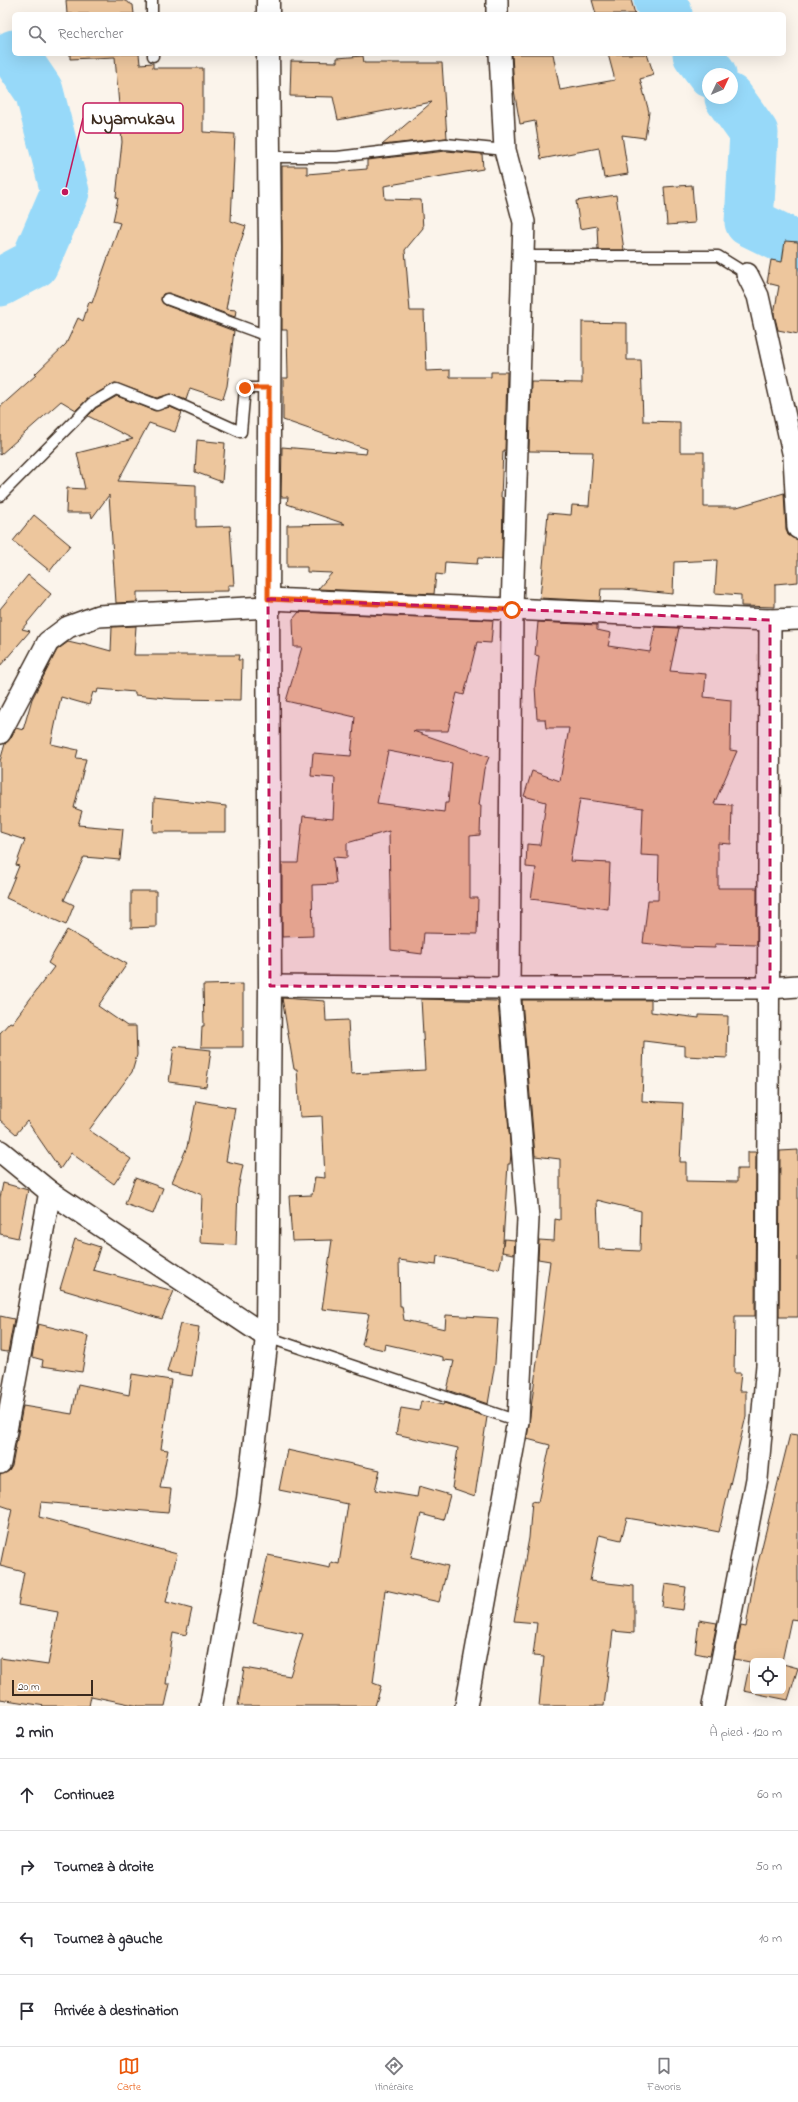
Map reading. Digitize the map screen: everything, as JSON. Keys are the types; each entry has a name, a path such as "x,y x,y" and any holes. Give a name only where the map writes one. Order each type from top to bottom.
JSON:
{"street":[{"path":"268,0 268,12"},
{"path":"497,0 497,12"},
{"path":"211,1706 248,1499 267,1337 270,986 268,603 270,248 268,56"},
{"path":"466,1706 518,1421 528,1218 509,988 512,610 524,222 506,150 500,56"},
{"path":"747,274 758,296 794,457 798,528"},
{"path":"0,733 48,642 68,627 98,616 268,603 512,610 770,620 798,618"},
{"path":"713,1706 757,1479 767,1365 770,988 770,620"},
{"path":"270,986 509,988 770,988 798,986"},
{"path":"0,1150 50,1192 267,1337"},
{"path":"0,1462 50,1192"}],"lane":[{"path":"152,0 152,12"},
{"path":"268,157 337,157 446,144 506,150"},
{"path":"522,256 718,256 747,274"},
{"path":"167,299 270,337"},
{"path":"0,496 92,403 116,389 157,405 170,400 241,432 245,388 269,388"},
{"path":"267,1337 518,1421"}],"highlighted area":[{"path":"268,599 770,620 770,988 270,986"}],"building":[{"path":"66,0 123,0 133,5 134,12 67,12"},
{"path":"592,0 631,0 634,12 595,12"},
{"path":"70,56 139,56 140,64 153,63 153,68 203,68 203,132 235,134 231,221 246,226 236,256 226,309 236,310 235,317 169,293 163,294 161,300 165,305 234,331 227,386 223,399 190,388 186,400 170,394 157,398 115,383 89,398 76,410 61,401 0,455 0,407 36,375 35,374 66,344 78,318 83,321 89,302 92,303 120,223 113,221 118,198 116,197 122,142 115,57 70,59"},
{"path":"363,56 364,63 442,63 447,138 382,145 432,102 338,120 333,97 290,96 291,61 337,62 337,58"},
{"path":"512,56 553,56 560,90 615,80 609,56 648,56 654,75 640,79 649,112 645,138 622,135 628,174 604,178 599,148 541,159 535,121 520,124 514,90"},
{"path":"446,151 482,154 483,169 384,186 385,199 421,200 423,228 405,250 410,311 424,311 426,371 450,370 450,377 491,377 491,372 507,372 505,451 503,451 501,497 503,498 502,559 478,558 477,564 445,562 444,575 436,574 434,594 318,589 332,573 307,572 307,567 287,567 287,525 345,524 287,504 288,497 281,497 282,447 366,454 367,449 283,420 283,378 288,378 287,330 282,330 282,166 307,166 307,174 367,169 367,160"},
{"path":"692,185 695,223 667,225 664,187"},
{"path":"616,195 624,250 598,250 597,226 580,229 576,201"},
{"path":"785,241 798,242 798,334 778,330 774,314 779,286 767,283 771,260 782,262"},
{"path":"582,322 627,323 627,360 641,360 643,421 680,422 680,452 704,452 704,507 737,507 784,493 786,529 788,535 798,540 798,582 775,584 775,607 741,606 741,595 715,593 717,560 674,562 673,594 624,589 601,589 600,601 540,598 548,513 571,515 572,505 589,506 593,452 529,451 531,382 582,383"},
{"path":"117,396 155,411 170,407 182,412 175,432 149,423 118,481 196,485 196,527 230,526 234,585 228,585 228,591 137,592 137,602 116,603 109,495 92,518 91,513 66,513 67,488 85,489 77,453 133,439 88,416 96,408"},
{"path":"197,440 225,443 222,482 195,472"},
{"path":"34,515 70,545 50,571 13,541"},
{"path":"28,575 51,594 22,629 30,631 0,666 0,609"},
{"path":"299,612 493,620 491,643 477,642 464,695 457,693 448,731 413,731 489,757 484,769 479,805 481,805 480,835 470,836 470,898 478,898 477,934 424,933 422,954 391,950 389,831 347,843 347,858 333,857 336,884 312,885 313,936 282,937 282,863 298,863 303,816 333,819 335,778 311,776 313,753 351,756 355,717 286,701 302,647 294,647 293,619","holes":["388,751 452,763 448,803 445,803 444,812 377,803"]},
{"path":"538,622 597,625 597,630 611,633 608,646 650,652 655,627 679,628 670,671 706,674 704,697 731,700 730,750 737,751 714,804 732,805 731,844 718,843 718,888 757,888 757,945 715,944 715,948 679,947 643,943 648,900 658,900 659,856 641,855 643,808 580,799 570,861 610,863 608,909 531,899 536,868 526,867 527,844 540,845 546,802 524,796 532,771 560,781 569,728 546,728 545,719 537,719 535,686 539,656 535,655"},
{"path":"136,626 134,655 239,655 238,660 242,660 241,700 175,699 135,695 135,692 98,689 97,693 93,692 89,705 61,697 51,744 78,750 76,758 86,759 74,808 82,811 78,825 123,829 120,860 84,857 64,900 74,905 66,925 6,898 19,866 16,865 25,840 0,832 0,761 5,744 10,739 16,728 23,730 32,699 57,650 68,642 81,645 82,643 111,651 112,627"},
{"path":"154,798 226,806 226,832 153,832"},
{"path":"131,891 156,891 156,927 131,928"},
{"path":"67,930 127,964 98,1006 127,1026 136,1026 137,1055 132,1072 89,1130 131,1159 114,1184 71,1153 60,1169 27,1121 16,1134 0,1120 0,1033 10,1022 12,1023 54,967 48,963"},
{"path":"243,984 243,1047 201,1047 202,1026 204,1026 203,985"},
{"path":"282,998 325,1001 326,1021 348,1020 351,1074 425,1070 421,999 498,1001 511,1154 510,1164 508,1164 502,1257 499,1269 437,1256 436,1265 399,1260 400,1306 402,1306 404,1320 445,1329 446,1315 498,1318 495,1363 488,1404 447,1390 454,1361 443,1360 443,1357 385,1344 384,1350 362,1345 369,1314 322,1309 332,1240 292,1241 289,1196 312,1195 315,1177 325,1178 322,1116 300,1117 297,1069 294,1069"},
{"path":"522,1000 651,1000 651,1012 699,1018 699,1015 728,1016 727,1058 685,1056 685,1046 644,1041 642,1101 683,1103 680,1162 686,1162 686,1181 737,1182 737,1169 748,1169 748,1152 756,1152 755,1316 735,1316 734,1373 741,1373 739,1391 746,1391 746,1416 719,1532 627,1518 621,1540 599,1535 590,1581 634,1586 634,1633 613,1631 604,1706 539,1706 544,1657 533,1656 537,1623 514,1621 529,1538 532,1501 538,1502 550,1445 527,1439 550,1261 538,1259 539,1240 554,1241 555,1219 560,1220 560,1159 535,1156","holes":["597,1200 641,1211 640,1251 599,1249"]},
{"path":"174,1046 211,1050 206,1087 169,1082"},
{"path":"196,1101 235,1108 226,1161 243,1165 238,1189 236,1245 200,1243 202,1195 172,1182 187,1147"},
{"path":"798,1150 798,1317 779,1317 780,1151"},
{"path":"135,1178 163,1188 153,1214 125,1204"},
{"path":"3,1183 28,1190 18,1238 0,1234 0,1198"},
{"path":"75,1239 100,1247 93,1270 174,1291 162,1319 60,1289"},
{"path":"504,1239 515,1240 514,1254 502,1252"},
{"path":"0,1316 14,1319 8,1352 0,1351"},
{"path":"38,1324 88,1336 82,1372 42,1366 43,1360 32,1357"},
{"path":"180,1324 199,1327 192,1376 167,1372"},
{"path":"132,1374 171,1380 161,1449 168,1450 160,1488 171,1489 168,1513 41,1502 39,1517 177,1554 166,1602 192,1609 186,1635 173,1632 166,1684 170,1684 165,1706 139,1706 91,1696 89,1706 45,1706 0,1699 0,1658 48,1665 58,1612 18,1605 24,1572 0,1566 12,1509 0,1505 0,1475 9,1471 12,1466 23,1406 72,1414 78,1384 129,1395"},
{"path":"421,1401 443,1405 444,1403 487,1417 475,1496 452,1488 458,1448 396,1434 401,1408 419,1411"},
{"path":"790,1434 798,1435 798,1620 791,1619 783,1658 750,1658 750,1662 734,1659 741,1626 746,1627 754,1579"},
{"path":"287,1450 380,1470 375,1490 417,1497 419,1486 450,1495 443,1520 421,1514 411,1557 448,1566 439,1602 385,1590 373,1683 381,1686 375,1706 238,1706 244,1668 290,1676 303,1634 253,1623 268,1555 330,1568 331,1562 339,1564 348,1504 279,1490"},
{"path":"665,1584 686,1587 683,1610 662,1607"},
{"path":"699,1620 717,1623 710,1656 695,1653"},
{"path":"750,1662 750,1692 744,1691"},
{"path":"786,1665 798,1668 788,1700 759,1694 786,1694"}],"waterway":[{"path":"658,0 667,12"},
{"path":"0,282 34,264 65,192 39,91 15,56"},
{"path":"698,56 708,68"},
{"path":"733,104 754,133 749,222 798,246"}],"place":[{"name":"Nyamukau","path":"65,192"}],"route":[{"path":"245,388 269,388 268,599 512,610"}]}
